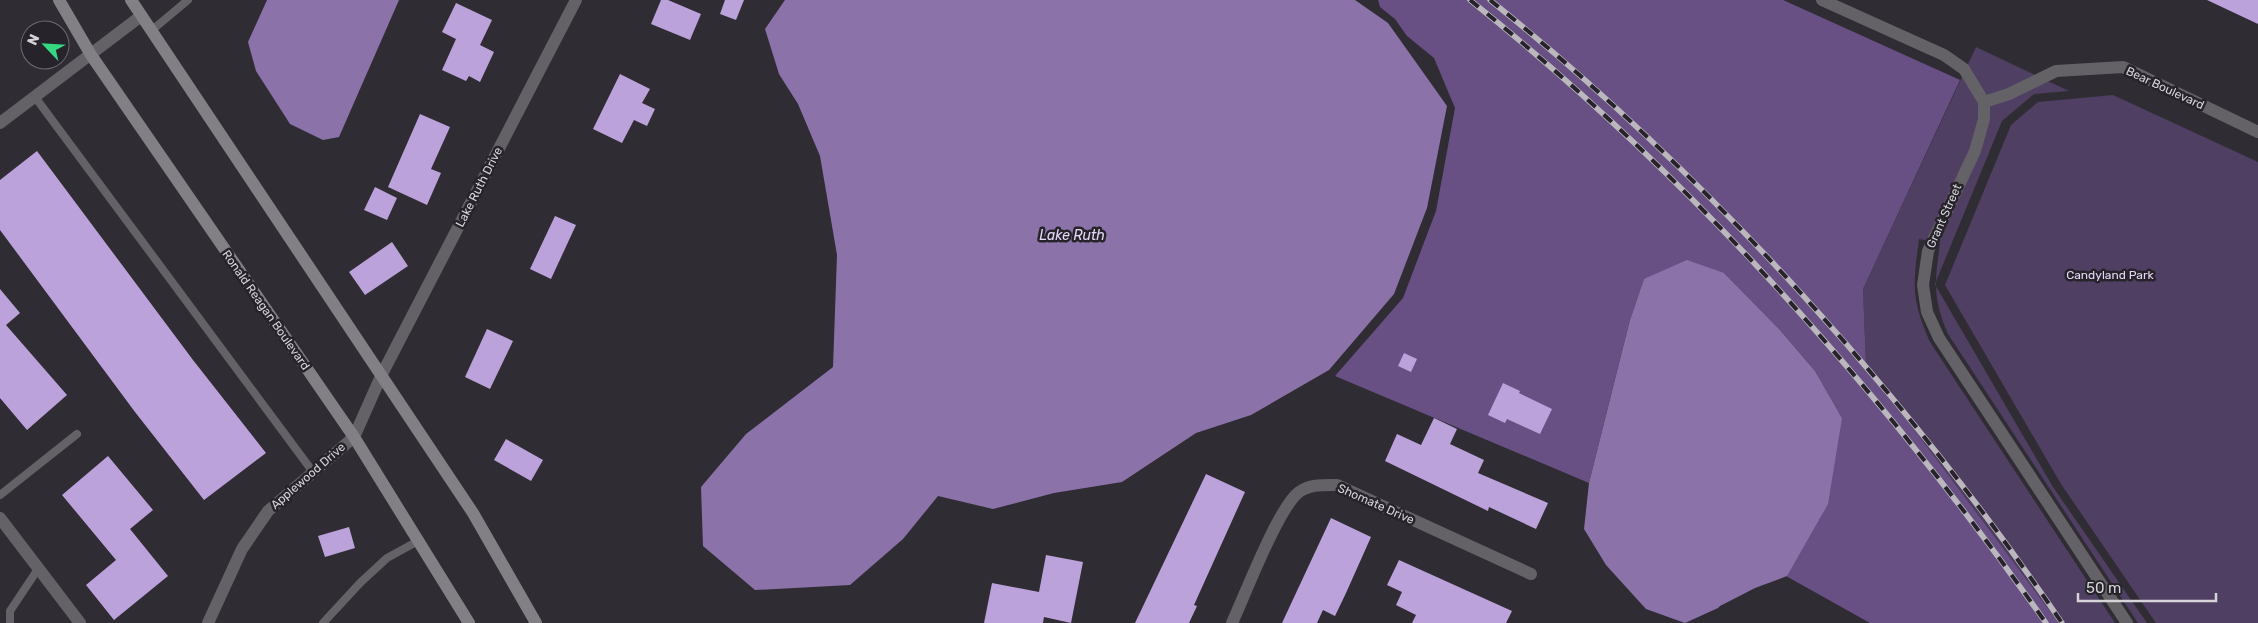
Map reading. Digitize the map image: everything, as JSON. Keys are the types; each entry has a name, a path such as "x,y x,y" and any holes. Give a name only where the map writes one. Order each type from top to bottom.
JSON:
{"main road":[{"name":"Ronald Reagan Boulevard","path":"59,0 91,55 354,437 468,623"},
{"path":"131,0 473,513 536,623"}],"street":[{"name":"Lake Ruth Drive","path":"354,437 382,374 576,0"},
{"path":"1822,0 1944,55 1964,69 1984,102"},
{"path":"0,123 141,16"},
{"name":"Bear Boulevard","path":"1984,102 2010,94 2056,71 2123,68 2258,132"},
{"name":"Grant Street","path":"1984,102 1984,119 1975,151 1928,251 1924,285 1927,312 1939,338 2127,623"},
{"name":"Applewood Drive","path":"208,623 242,548 268,511 354,437"},
{"name":"Shomate Drive","path":"1232,623 1285,508 1300,492 1318,484 1337,485 1532,574"},
{"path":"0,518 80,623"}],"lane":[{"path":"151,31 188,0"},
{"path":"35,97 313,472"},
{"path":"0,496 77,434"},
{"path":"323,623 360,582 387,558 418,541"},
{"path":"10,623 10,611 38,569"}],"green space":[{"path":"1976,47 2069,91 2034,94 2002,121 1936,281 1940,243 1919,239 1915,292 1919,314 1930,342 2115,623 2059,623 1866,365 1863,289"},
{"name":"Candyland Park","path":"2113,95 2258,162 2258,623 2156,623 2061,484 1945,285 2011,125 2038,102"},
{"path":"1936,286 2053,487 2147,623 2138,623 1948,334 1939,310"}],"shaded area":[{"path":"1378,0 1783,0 1960,80 1863,289 1866,365 2059,623 1870,623 1786,576 1842,418 1815,371 1779,329 1724,273 1644,279 1630,320 1589,483 1335,376 1403,298 1436,211 1455,108 1434,58 1407,36 1395,19 1380,7"}],"water":[{"path":"267,0 399,0 339,137 323,140 290,124 256,71 248,42"},
{"name":"Lake Ruth","path":"785,0 1355,0 1388,23 1447,106 1427,208 1394,294 1329,370 1251,415 1196,433 1122,482 1054,493 993,509 938,496 903,539 850,585 755,590 703,546 701,487 746,434 833,367 837,255 820,156 798,104 779,74 765,29"},
{"path":"1687,260 1724,273 1779,329 1815,371 1842,418 1828,504 1787,576 1755,588 1685,623 1646,609 1606,565 1584,529 1589,483 1630,320 1644,279"}],"building":[{"path":"661,0 668,0 701,14 690,40 651,24"},
{"path":"725,0 744,0 736,20 720,14"},
{"path":"2207,0 2258,0 2258,24"},
{"path":"456,3 492,20 480,45 494,52 480,82 469,76 466,81 442,70 456,39 442,32"},
{"path":"620,74 650,89 642,103 655,109 647,126 634,120 622,143 593,129"},
{"path":"420,114 450,127 431,169 441,173 427,205 388,187"},
{"path":"37,151 193,360 266,453 204,500 135,412 0,230 0,180"},
{"path":"375,187 397,198 387,220 364,210"},
{"path":"555,216 576,225 551,279 530,269"},
{"path":"392,242 408,266 365,295 349,272"},
{"path":"0,289 20,313 6,325 67,395 27,430 0,398"},
{"path":"487,329 513,341 490,389 465,377"},
{"path":"1404,353 1417,359 1411,372 1398,366"},
{"path":"1503,383 1552,409 1540,434 1507,419 1505,423 1488,415"},
{"path":"1434,418 1457,429 1450,444 1484,460 1478,473 1548,503 1536,529 1489,507 1488,511 1385,461 1397,434 1421,445"},
{"path":"506,439 543,460 531,481 494,460"},
{"path":"108,456 153,510 130,529 168,576 114,620 86,585 116,560 62,495"},
{"path":"1206,474 1245,492 1194,605 1197,606 1189,623 1135,623"},
{"path":"1331,518 1371,537 1346,593 1335,616 1323,610 1317,623 1282,623"},
{"path":"349,527 355,548 325,557 318,536"},
{"path":"1046,555 1083,562 1071,623 1044,617 1043,623 984,623 992,583 1039,592"},
{"path":"1399,560 1512,611 1506,623 1412,623 1416,615 1396,605 1402,592 1387,585"}],"railway":[{"path":"1470,0 1552,68 1631,140 1707,214 1780,291 1851,371 1918,453 1984,537 2046,623"},
{"path":"1490,0 1570,67 1648,138 1725,213 1798,290 1870,371 1937,454 2002,538 2062,623"}]}
